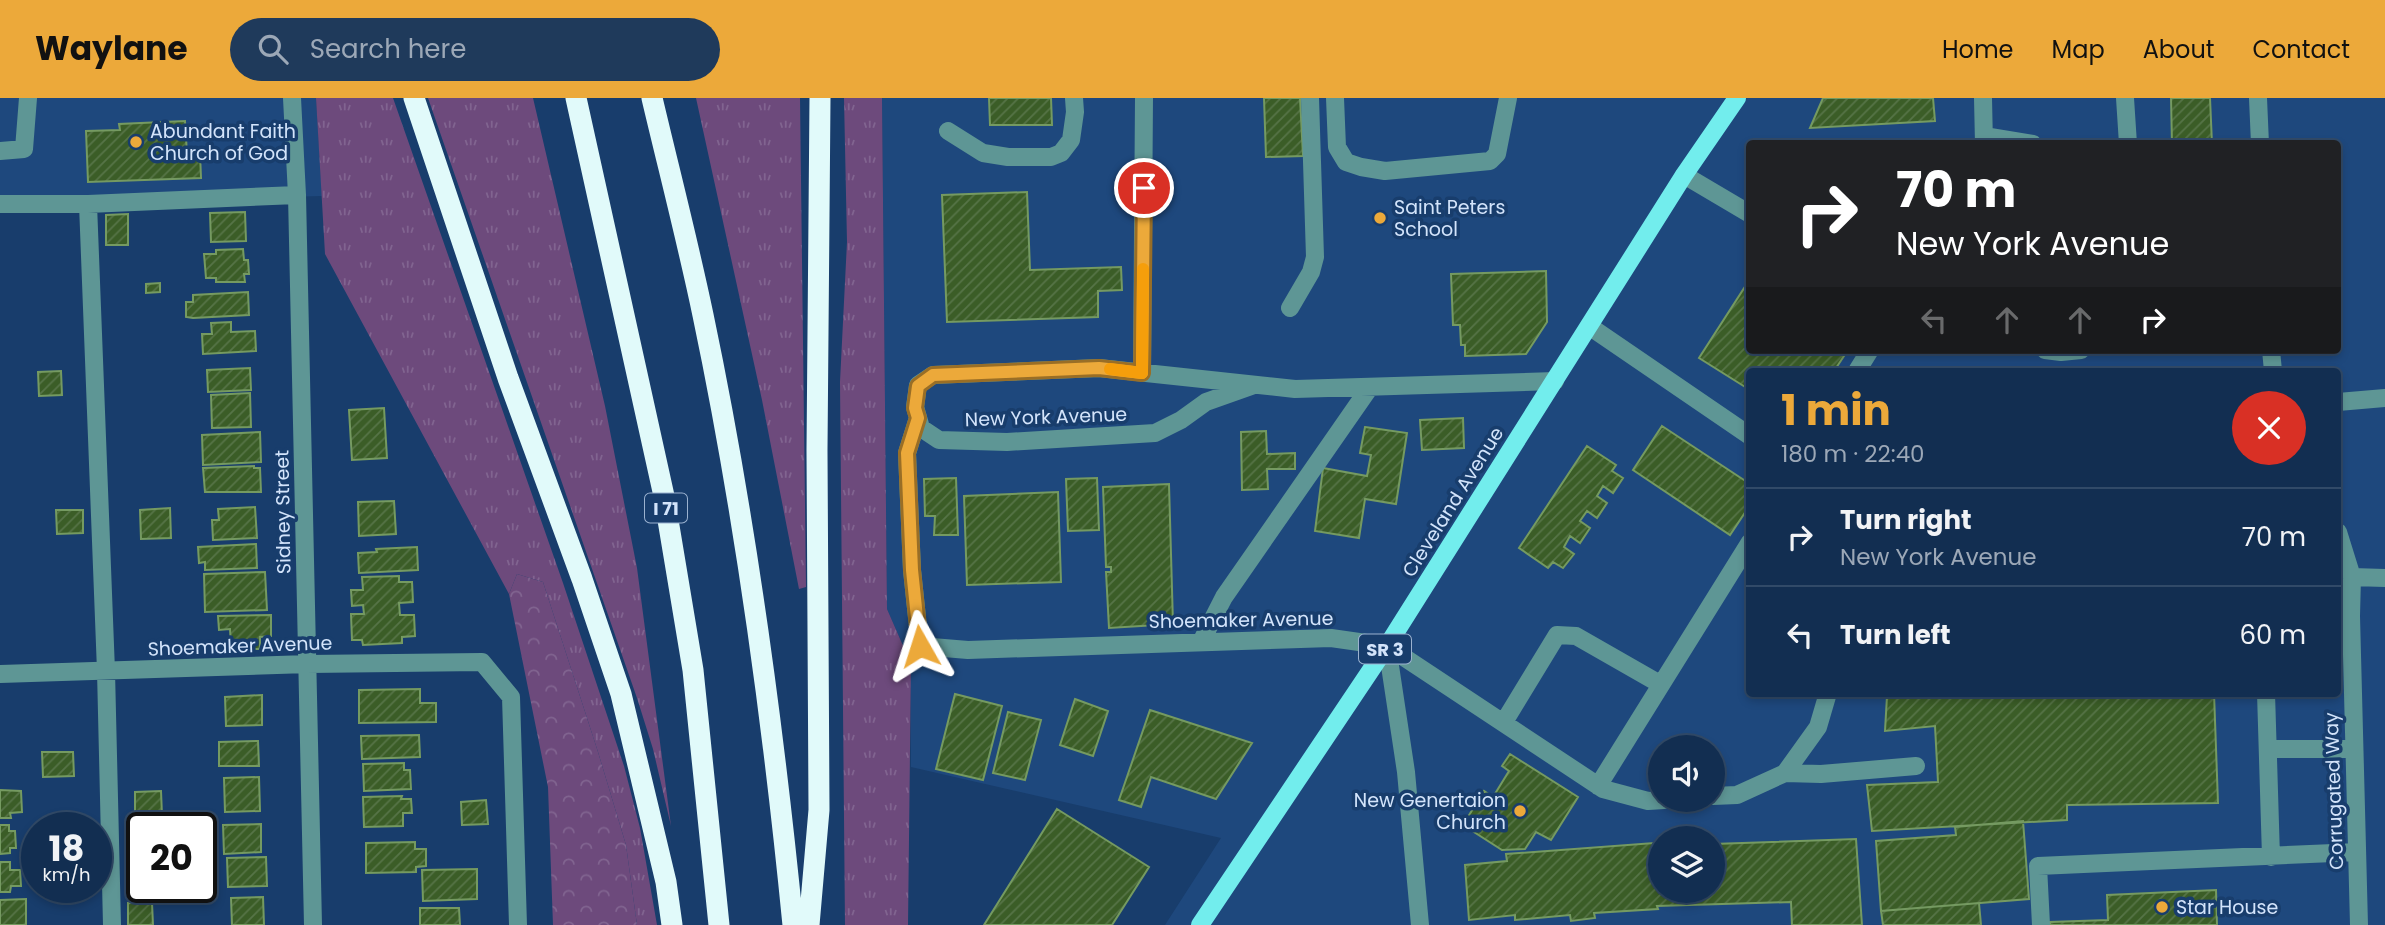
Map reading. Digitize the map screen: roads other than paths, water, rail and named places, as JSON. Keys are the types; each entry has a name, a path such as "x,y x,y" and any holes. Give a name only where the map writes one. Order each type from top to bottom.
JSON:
{"highway":[{"path":"414,98 508,378 582,579 621,695 655,832 672,925"},
{"name":"I 71","path":"576,98 664,496 693,670 719,925"},
{"path":"652,98 703,315 739,514 773,741 793,925"},
{"path":"810,925 819,810 817,437 820,98"}],"main road":[{"name":"Cleveland Avenue","path":"1200,925 1387,646 1684,175 1737,98"}],"street":[{"path":"0,151 24,149 28,98"},
{"name":"Sidney Street","path":"292,98 297,195 313,925"},
{"path":"948,131 983,153 1008,157 1051,157 1061,153 1071,139 1074,98"},
{"path":"1142,373 1144,98"},
{"path":"1290,308 1311,272 1315,257 1310,98"},
{"path":"1335,98 1337,147 1340,155 1346,162 1385,171 1490,161 1497,154 1508,98"},
{"path":"1983,98 1984,140"},
{"path":"2125,98 2128,140"},
{"path":"2258,98 2260,140"},
{"path":"1684,175 1746,212"},
{"path":"0,204 88,204 297,195"},
{"path":"88,204 106,671 112,925"},
{"path":"1589,326 1746,433"},
{"name":"New York Avenue","path":"1254,385 1206,402 1181,420 1155,433 1143,434 1007,442 939,440 921,428 915,408 918,386 933,375 1099,368 1295,389 1555,381"},
{"path":"1201,642 1224,597 1370,387"},
{"path":"2341,402 2385,398"},
{"name":"Shoemaker Avenue","path":"918,418 907,453 912,570 920,646 968,650 1331,638 1387,646 1600,787 1648,801"},
{"name":"Corrugated Way","path":"2341,542 2352,577 2345,636 2354,749 2359,925"},
{"path":"1600,787 1660,684 1746,548"},
{"path":"2352,577 2385,578"},
{"path":"1504,722 1557,635 1576,636 1660,684"},
{"path":"1387,646 1406,772 1420,925"},
{"name":"Shoemaker Avenue","path":"0,674 308,664 482,662 511,697 518,925"},
{"path":"1785,773 1818,727 1827,697"},
{"path":"2266,697 2271,857"},
{"path":"2268,749 2354,749"},
{"path":"1725,796 1737,795 1785,773 1821,774 1916,766"},
{"path":"2040,925 2038,866 2357,852"}],"place":[{"name":"Abundant Faith Church of God","path":"136,142"},
{"name":"Saint Peters School","path":"1380,218"},
{"name":"New Genertaion Church","path":"1520,811"},
{"name":"Star House","path":"2162,907"}]}
